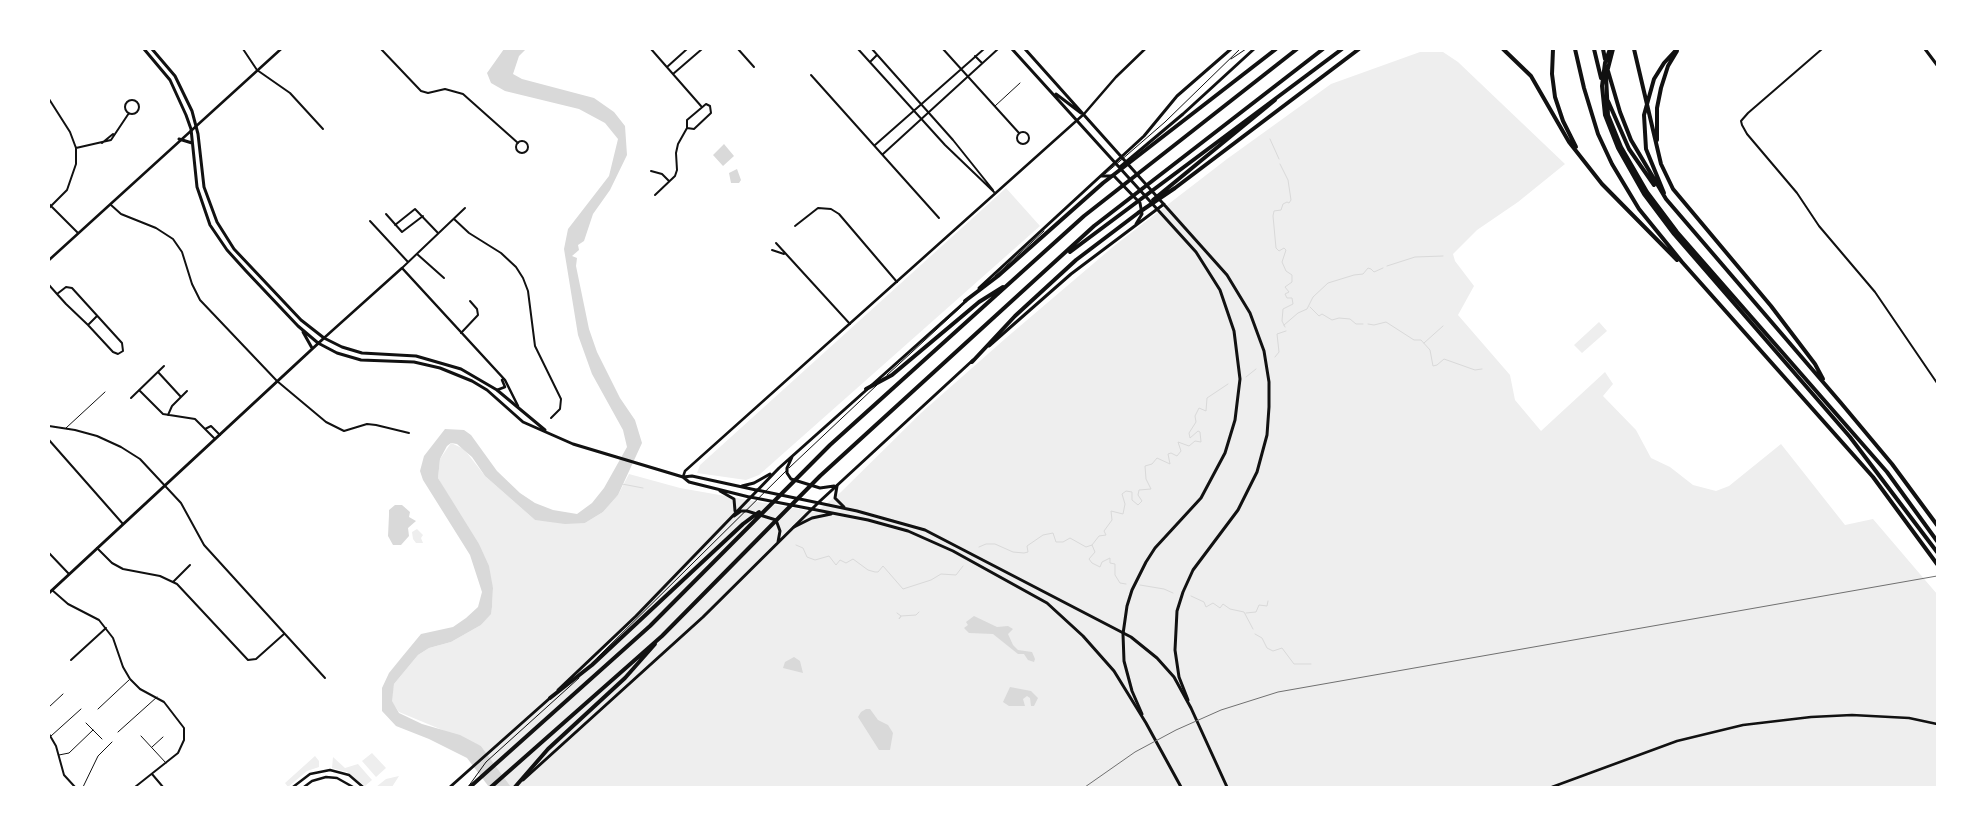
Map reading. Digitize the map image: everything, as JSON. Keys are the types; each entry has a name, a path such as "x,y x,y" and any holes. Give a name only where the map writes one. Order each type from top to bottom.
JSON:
{"highway":[{"path":"965,301 998,276 1103,183 1276,49"},
{"path":"469,787 650,626 801,472 1011,282 1112,193 1297,49"},
{"path":"515,787 548,749 624,678 662,636 820,476 1122,203 1323,49"},
{"path":"1056,263 1306,74 1342,49"},
{"path":"972,362 1015,316 1076,260 1133,216 1175,188 1358,49"},
{"path":"1503,49 1531,76 1569,142 1602,184 1716,301"},
{"path":"1553,49 1552,74 1558,108 1580,156"},
{"path":"1573,49 1598,134 1626,189 1652,227 1872,478 1937,564"},
{"path":"1594,49 1610,107 1624,139 1643,170 1678,216 1892,464 1937,525"},
{"path":"1603,49 1613,91 1631,140 1655,183 1678,216"},
{"path":"1611,49 1606,76 1606,105 1615,135 1632,171 1674,234 1850,437 1937,552"},
{"path":"1634,49 1661,164 1673,189 1699,223 1771,306 1815,364 1826,386"},
{"path":"1678,49 1664,63 1651,87 1644,124 1649,157 1662,190 1678,216"},
{"path":"1657,144 1657,108 1660,88 1668,66 1678,49"},
{"path":"1138,213 1306,74"},
{"path":"1632,171 1672,226 1887,472 1937,541"},
{"path":"866,389 892,374 979,302 1011,282"},
{"path":"550,698 592,665 744,524 766,507"},
{"path":"491,787 662,636"}],"main road":[{"path":"144,49 170,80 182,104 191,129 197,187 210,225 227,250 302,330 318,343 337,353 361,360 414,362 440,368 482,388 523,422 592,451 683,477 692,476 819,502 925,530 1131,637 1164,665 1174,677 1191,708"},
{"path":"152,49 175,76 184,93 196,125 205,192 217,222 232,246 310,328 342,347 362,353 416,356 461,369 497,390 549,434"},
{"path":"1012,49 1196,252 1220,290 1234,331 1240,379 1235,420 1217,472 1201,498 1150,555 1139,574 1127,606 1123,634 1124,661 1132,691 1146,723"},
{"path":"1025,49 1221,268 1238,291 1260,337 1269,382 1266,434 1257,472 1238,510 1193,570 1177,611 1174,639 1179,676 1191,708 1227,787"},
{"path":"450,787 550,698 636,616 793,454 965,301 1149,131 1170,103 1232,49"},
{"path":"1120,167 1183,114 1254,49"},
{"path":"1925,49 1937,65"},
{"path":"170,80 175,76"},
{"path":"1047,87 1084,114"},
{"path":"179,139 192,143"},
{"path":"1099,176 1114,176 1140,204 1142,214 1136,225"},
{"path":"515,787 703,617 819,502 972,362 1071,274 1164,204"},
{"path":"227,250 232,246"},
{"path":"271,298 275,293"},
{"path":"302,330 312,349"},
{"path":"50,591 324,338"},
{"path":"394,362 395,356"},
{"path":"440,368 441,362"},
{"path":"482,388 486,382"},
{"path":"793,454 787,468 787,473 792,479 822,488 837,486"},
{"path":"740,486 764,479 779,468"},
{"path":"683,477 689,482 712,488 908,531 994,573 1047,603 1083,636 1114,671 1146,723 1181,787"},
{"path":"837,486 835,498 844,508"},
{"path":"712,488 734,499 735,513"},
{"path":"730,518 741,511 747,511 776,520 780,531 778,542"},
{"path":"794,527 812,518 834,514"},
{"path":"994,573 997,566"}],"street":[{"path":"243,49 257,70 290,93 323,129"},
{"path":"49,260 179,139 281,49"},
{"path":"381,49 421,91 428,92 445,89 463,94 518,143 526,142 528,146 527,152 519,153 516,149 518,143"},
{"path":"651,49 702,106"},
{"path":"667,67 687,49"},
{"path":"674,74 702,49"},
{"path":"738,49 754,67"},
{"path":"858,49 921,120 994,192"},
{"path":"872,49 929,113 994,192"},
{"path":"943,49 1018,133 1017,141 1020,144 1026,143 1029,138 1027,134 1018,133"},
{"path":"875,145 984,49"},
{"path":"883,154 998,49"},
{"path":"683,477 685,471 897,282 994,192 1084,114 1116,77 1145,49"},
{"path":"1822,49 1748,113 1742,121 1742,125 1747,134 1797,193 1826,235 1875,292 1937,383"},
{"path":"870,62 877,55"},
{"path":"976,56 982,63"},
{"path":"811,75 939,218"},
{"path":"49,99 64,119 76,148 76,164 71,182 67,190 50,206 78,233"},
{"path":"132,100 136,101 139,110 136,114 128,114 125,110 126,103 132,100"},
{"path":"655,194 669,182 677,170 676,153 687,128 687,120 702,106 706,104 710,106 711,113 694,129 687,128"},
{"path":"76,148 111,140 128,114"},
{"path":"651,171 662,174 669,182"},
{"path":"109,204 121,214 156,228 173,239 182,252 192,284 200,300 277,381 335,428 344,431 367,424 409,433"},
{"path":"324,338 465,208"},
{"path":"795,226 818,208 831,209 839,214 897,282"},
{"path":"396,225 413,210 417,210 438,233"},
{"path":"386,214 402,232 423,216"},
{"path":"454,219 469,233 502,253 516,267 523,278 528,291 534,346 561,399 560,409 551,418"},
{"path":"370,221 408,262"},
{"path":"776,243 850,324"},
{"path":"772,250 786,254"},
{"path":"417,254 444,278"},
{"path":"402,268 508,385 519,408"},
{"path":"49,285 57,294 88,325 113,352 118,354 122,352 123,344 71,288 66,287 57,294"},
{"path":"461,333 478,315 477,309 470,301"},
{"path":"88,325 97,316"},
{"path":"130,398 164,366"},
{"path":"158,372 181,397"},
{"path":"497,390 505,387 500,376"},
{"path":"139,390 156,409 168,415 195,419 215,439"},
{"path":"168,415 172,406 187,391"},
{"path":"49,426 92,434 126,449 140,459 185,509 200,540 325,678"},
{"path":"205,429 211,426 220,435"},
{"path":"49,440 123,524"},
{"path":"97,548 112,563 123,569 160,576 173,582 244,657 250,660 256,659 284,634"},
{"path":"49,553 69,574"},
{"path":"173,582 190,564"},
{"path":"50,591 60,599 90,614 107,628 130,679 140,689 157,697 177,716 184,728 183,744 178,753 135,787"},
{"path":"71,660 107,628"},
{"path":"1552,787 1669,744 1707,732 1743,724 1852,715 1909,718 1937,724"},
{"path":"50,735 59,755 64,775 75,787"},
{"path":"293,787 310,774 330,770 349,775 363,787"},
{"path":"152,774 163,787"},
{"path":"304,787 312,781 326,777 337,778 353,787"}],"lane":[{"path":"469,787 486,762 573,683 780,476 1240,49"},
{"path":"1228,61 1246,49"},
{"path":"995,106 1020,83"},
{"path":"66,428 105,392"},
{"path":"98,709 130,679"},
{"path":"49,707 63,694"},
{"path":"118,732 157,697"},
{"path":"50,735 81,709"},
{"path":"86,723 102,739"},
{"path":"59,755 69,753 93,730"},
{"path":"141,736 166,764"},
{"path":"152,748 163,737"},
{"path":"83,787 98,756 112,742"}],"shaded area":[{"path":"504,49 526,49 519,56 513,74 522,79 594,98 614,112 625,126 627,155 610,190 593,214 584,241 578,245 579,250 572,256 577,258 576,266 589,329 597,352 620,398 635,420 642,443 618,495 603,512 585,523 565,524 535,520 485,476 472,457 457,444 451,443 447,446 440,459 438,478 479,544 489,566 493,588 491,614 481,625 451,642 429,648 418,655 394,684 392,701 399,713 422,724 460,735 481,746 511,787 489,787 467,758 429,739 396,726 382,711 382,688 389,673 421,634 453,627 478,607 482,592 470,555 423,480 420,471 424,456 445,429 464,430 471,435 497,471 520,493 535,503 553,510 577,514 592,503 604,488 627,447 623,430 592,374 578,335 564,249 568,229 609,176 618,139 605,123 579,109 505,91 491,83 487,73"},
{"path":"1420,52 1443,52 1458,62 1565,164 1518,202 1477,230 1453,254 1455,261 1474,286 1458,315 1510,375 1515,400 1541,431 1605,372 1613,384 1603,396 1636,430 1651,458 1670,467 1693,485 1716,491 1729,486 1781,444 1845,525 1873,519 1937,594 1937,787 511,787 481,746 399,712 391,701 394,684 418,655 429,648 451,642 481,625 491,613 493,588 455,508 438,478 440,459 451,443 464,449 485,476 535,520 585,523 603,512 618,495 629,474 680,488 816,512 841,492 921,413 1006,338 1114,246 1227,159 1331,84"},
{"path":"724,144 734,156 723,166 713,155"},
{"path":"737,169 741,180 739,183 731,183 729,173"},
{"path":"1006,188 1040,226 759,475 746,480 697,473 700,465"},
{"path":"1599,322 1607,331 1582,353 1574,345"},
{"path":"395,505 402,505 410,512 409,517 416,521 408,528 409,536 401,545 393,545 388,536 389,510"},
{"path":"417,529 423,535 421,538 423,543 416,543 413,539 412,532"},
{"path":"974,616 997,627 1008,626 1013,629 1008,634 1013,645 1018,650 1032,652 1035,659 1034,662 1028,660 1024,654 1018,654 993,634 969,633 964,628 968,625 966,622"},
{"path":"794,657 800,661 803,673 783,668 785,662"},
{"path":"1010,687 1031,691 1038,698 1034,706 1031,706 1030,698 1027,696 1023,699 1025,706 1009,706 1003,702"},
{"path":"866,709 870,709 878,720 888,725 893,733 890,750 879,750 858,717"},
{"path":"372,753 386,768 376,777 362,761"},
{"path":"315,756 319,761 319,767 307,771 288,787 285,783"},
{"path":"333,757 345,768 358,764 372,780 365,786 347,772 332,768"},
{"path":"399,776 392,787 376,787 386,779"}],"waterway":[{"path":"1270,139 1279,159"},
{"path":"1280,164 1288,180 1291,200 1289,203 1283,204 1281,210 1274,211 1273,216 1276,248 1279,251 1284,248 1286,250 1282,262 1286,271 1292,275 1292,282 1285,287 1289,292 1285,294 1287,298 1292,298 1293,304 1283,309 1282,321 1285,327"},
{"path":"1387,266 1415,257 1443,256"},
{"path":"1284,325 1298,313 1307,309 1313,297 1328,283 1363,274 1368,268 1374,272 1383,268"},
{"path":"1310,307 1319,316 1322,314 1332,320 1339,318 1350,319 1356,324 1363,324"},
{"path":"1368,324 1374,325 1386,322 1414,340 1421,340 1430,350 1433,366 1444,359 1475,370 1482,369"},
{"path":"1424,343 1443,326"},
{"path":"1275,357 1279,352 1277,334 1286,331"},
{"path":"1246,377 1256,369"},
{"path":"1092,545 1099,536 1106,535 1104,531 1112,520 1111,511 1123,514 1125,504 1122,494 1126,491 1132,492 1132,500 1138,505 1142,501 1138,495 1139,490 1151,489 1146,479 1145,466 1152,464 1157,458 1170,464 1168,454 1171,453 1177,456 1181,451 1178,442 1189,446 1195,441 1201,442 1200,432 1198,431 1190,438 1189,433 1196,422 1195,416 1199,408 1206,411 1207,398 1228,384"},
{"path":"622,484 643,488"},
{"path":"979,547 986,544 995,544 1013,552 1024,553 1028,552 1027,546 1043,535 1053,533 1056,542 1063,542 1070,538 1086,547 1092,545 1095,552 1089,559 1092,563 1100,567 1102,562 1110,558 1110,563 1115,564 1115,575 1120,583 1126,584"},
{"path":"796,545 803,548 807,557 815,560 829,556 836,565 840,560 846,563 853,559 868,570 875,572 878,572 883,566 903,589 931,580 941,574 956,575 963,566"},
{"path":"1140,585 1164,589 1173,593"},
{"path":"1191,596 1204,602 1206,607 1213,603 1220,608 1223,604 1230,609 1244,612 1253,629"},
{"path":"1246,613 1256,612 1259,605 1267,606 1268,601"},
{"path":"897,613 901,616 899,619 901,616 916,615 919,612"},
{"path":"1255,634 1262,638 1267,648 1273,651 1282,648 1294,664 1311,664"}],"railway":[{"path":"1085,787 1135,752 1176,730 1221,710 1278,692 1937,576"}]}
